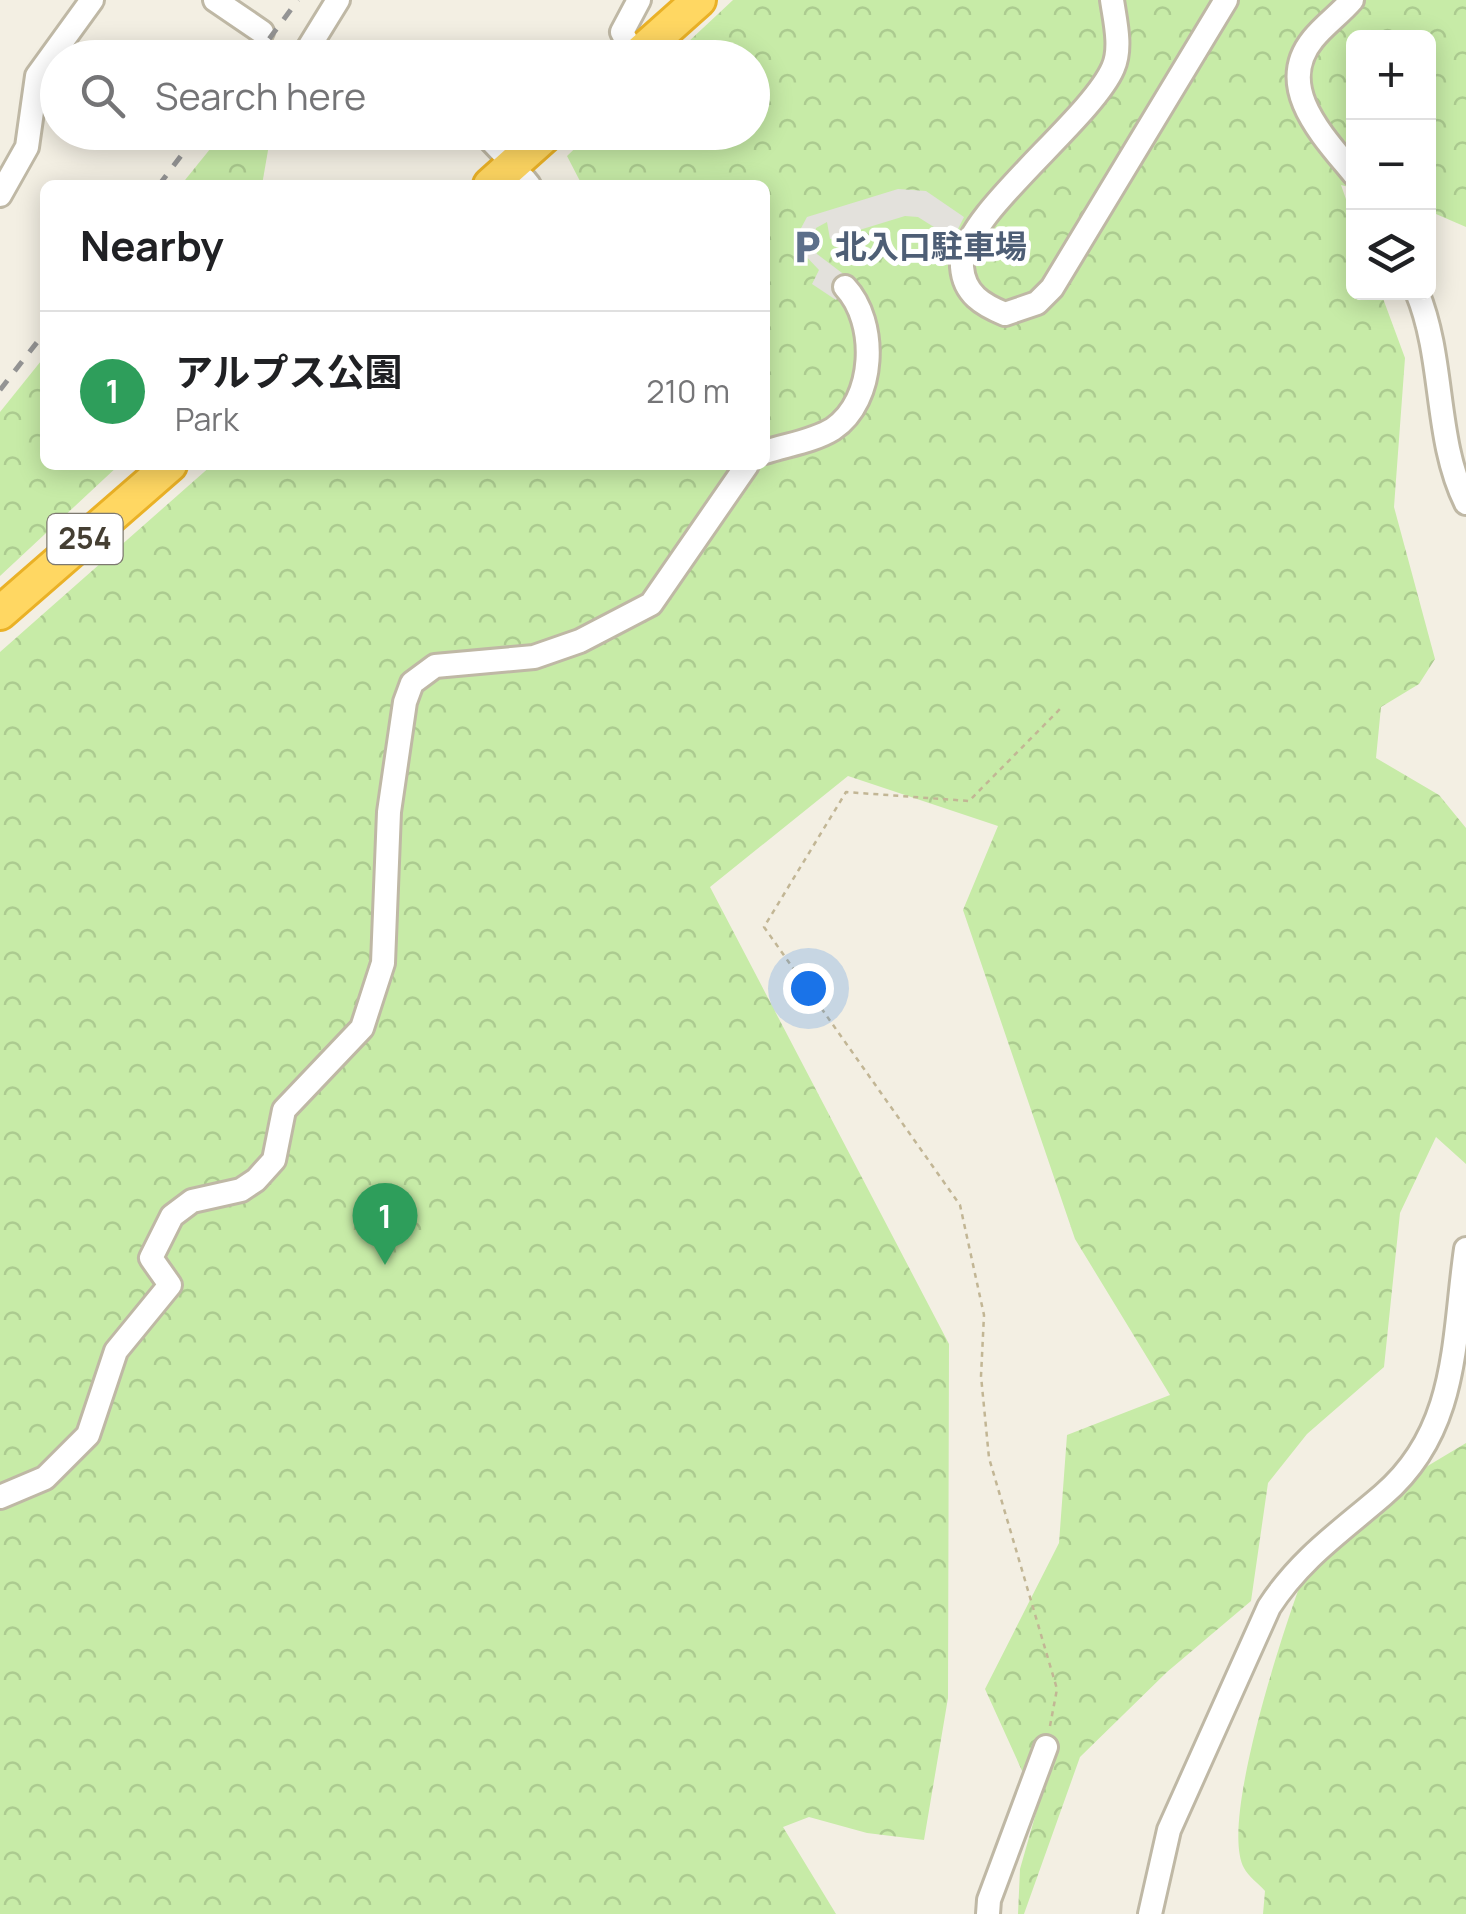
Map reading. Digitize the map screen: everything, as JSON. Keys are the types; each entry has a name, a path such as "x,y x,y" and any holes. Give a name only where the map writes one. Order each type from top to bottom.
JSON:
{"highway":[{"path":"654,40 700,0"},
{"path":"496,180 529,150"},
{"name":"254","path":"0,613 164,470"}],"street":[{"path":"63,40 92,0"},
{"path":"215,0 262,32"},
{"path":"313,40 338,0"},
{"path":"626,40 622,32 626,17 639,0"},
{"path":"1112,0 1118,42 1115,64 1097,96 1005,194 968,243 962,264 968,288 982,304 1005,314 1037,303 1052,288 1226,0"},
{"path":"1346,163 1306,109 1296,78 1311,41 1352,0"},
{"path":"0,195 26,147 40,72"},
{"path":"770,450 832,429 856,397 870,354 870,337 864,315 845,286"},
{"path":"1420,300 1429,322 1453,476 1466,503"},
{"path":"0,1497 45,1478 88,1435 116,1350 170,1285 151,1258 172,1216 192,1202 240,1190 256,1180 274,1160 284,1110 362,1028 383,963 389,812 405,702 412,683 435,666 534,657 580,642 651,604 744,470"},
{"path":"1150,1914 1169,1830 1269,1608 1321,1543 1406,1472 1437,1423 1454,1367 1466,1248"},
{"path":"988,1914 989,1900 1046,1747"}],"path":[{"path":"1046,1747 1057,1690 989,1458 981,1376 984,1315 960,1205 764,926 846,792 969,801 1060,708"}],"green space":[{"path":"733,0 1466,0 1466,227 1436,214 1436,30 1346,30 1346,186 1341,185 1346,199 1346,300 1384,300 1405,358 1394,507 1435,659 1419,684 1381,707 1376,758 1439,795 1466,828 1466,1164 1436,1137 1400,1213 1384,1367 1307,1434 1268,1483 1251,1601 1167,1672 1080,1757 1024,1914 1018,1914 1020,1869 1038,1806 985,1689 1059,1543 1067,1435 1170,1395 1075,1239 963,910 998,826 848,776 710,887 949,1344 948,1698 924,1840 867,1833 809,1817 783,1827 836,1914 0,1914 0,652 206,470 770,470 770,180 579,180 567,156 573,150 770,150 770,40 690,40"},
{"path":"209,150 268,150 263,180 185,180"},
{"path":"40,362 40,470 114,470 0,576 0,412"},
{"path":"1466,1443 1466,1914 1263,1914 1265,1891 1244,1868 1238,1842 1241,1804 1276,1656 1316,1542 1334,1522"}],"shaded area":[{"name":"北入口駐車場","path":"898,189 926,191 964,217 953,239 918,217 905,216 830,239 827,222 816,228 813,244 817,254 850,279 836,300 812,284 819,270 800,250 800,230 807,217"}],"railway":[{"path":"268,40 298,0"},
{"path":"163,180 185,150"},
{"path":"0,390 40,338"}],"place":[{"name":"北入口駐車場","path":"807,247"},
{"name":"アルプス公園","path":"385,1265"}]}
